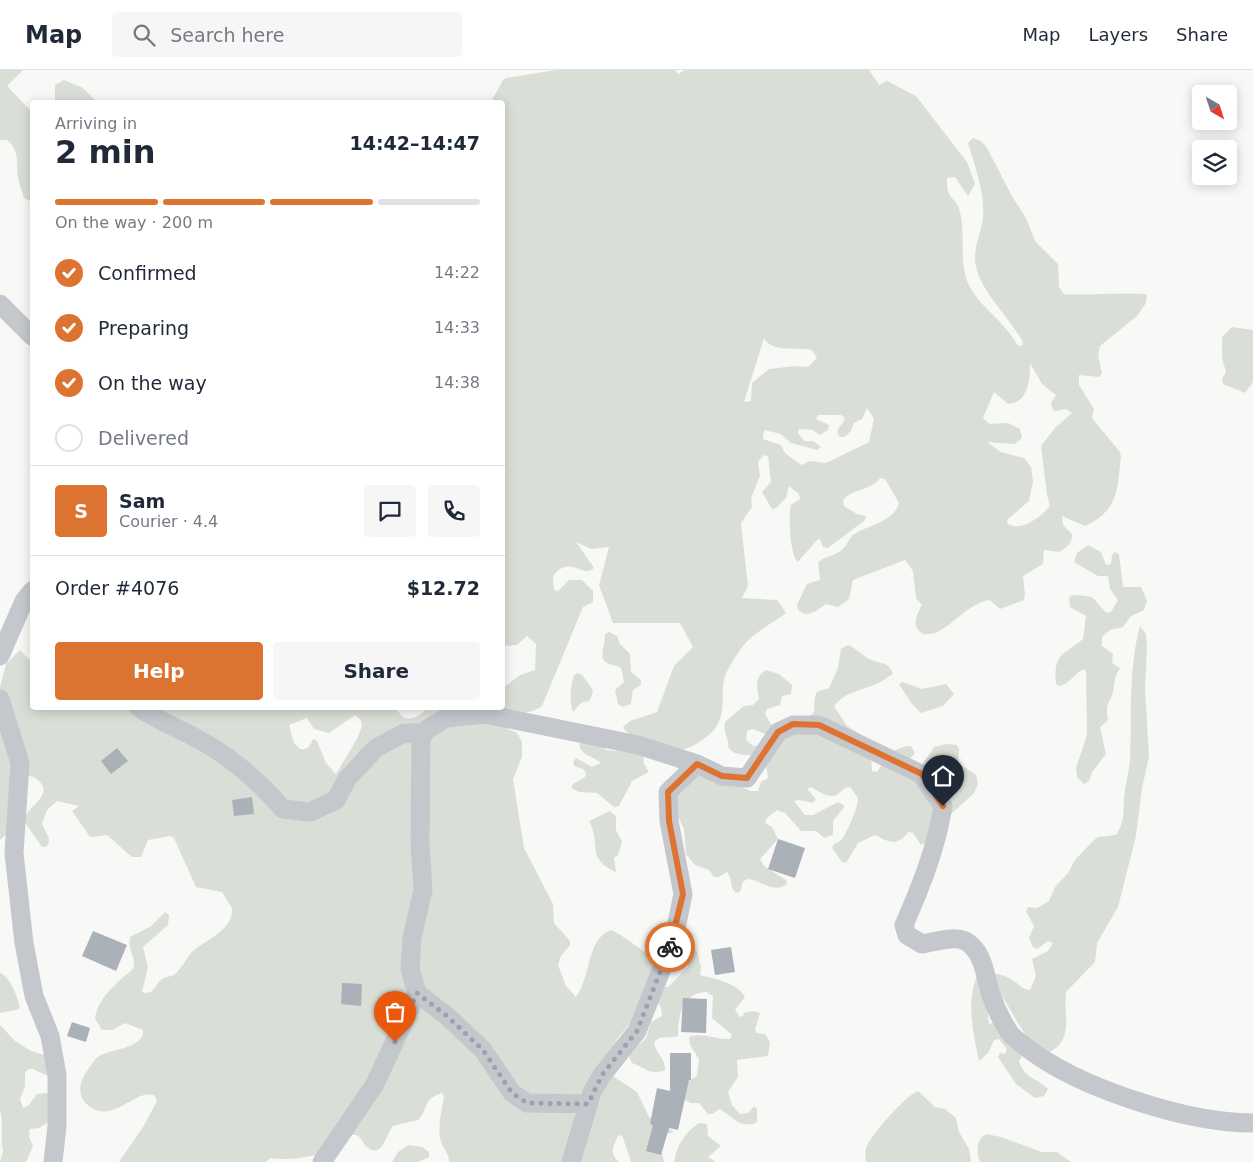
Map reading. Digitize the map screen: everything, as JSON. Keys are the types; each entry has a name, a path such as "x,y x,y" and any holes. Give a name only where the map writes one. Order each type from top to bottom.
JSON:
{"street":[{"path":"0,304 30,334"},
{"path":"0,656 24,601 30,594"},
{"path":"0,699 20,763 14,853 24,943 34,996 50,1036 58,1075 57,1126 53,1162"},
{"path":"143,710 210,746 234,763 266,791 282,809 310,812 336,800 347,778 376,748 404,733 416,733 421,739"},
{"path":"588,1104 527,1103 512,1093 483,1050 447,1016 417,993 410,969 412,938 423,890 420,843 421,739 426,730 446,718 485,714 638,746 697,764 722,776 747,778 778,732 793,724 819,725 922,774 943,806 938,834 926,874 904,925 907,936 922,944 956,938 972,945 985,968 991,995 1010,1034 1045,1062 1076,1078 1172,1112 1240,1123 1253,1123"},
{"path":"571,1162 588,1104 602,1075 637,1031 674,938 683,894 669,821 668,792 697,764"},
{"path":"322,1162 376,1084 417,993"}],"shaded area":[{"path":"0,70 23,70 7,86 30,110 30,201 24,198 18,180 17,158 14,148 7,140 0,140"},
{"path":"556,70 675,70 678,74 685,70 869,70 879,85 887,81 916,96 967,162 975,184 968,196 955,177 947,178 948,191 959,207 962,221 963,258 966,276 979,301 1006,329 1017,345 1022,346 1023,342 990,296 979,277 976,267 975,254 982,224 983,208 979,180 968,143 973,138 981,141 987,148 1013,198 1026,218 1035,241 1058,264 1059,287 1064,294 1134,293 1147,295 1146,303 1137,316 1100,346 1098,355 1102,373 1099,377 1079,375 1079,385 1094,409 1092,418 1120,452 1117,489 1110,506 1096,520 1085,526 1062,516 1063,525 1072,534 1070,543 1059,552 1044,550 1043,564 1023,576 1024,600 1000,609 990,600 981,602 940,631 923,634 919,631 916,624 922,605 916,598 913,571 905,560 853,580 849,599 838,607 826,604 809,614 798,610 797,605 807,584 820,580 818,562 842,550 854,534 887,518 899,503 885,479 880,478 871,486 850,494 843,501 844,506 857,514 866,516 865,520 828,548 823,547 820,539 816,541 798,562 791,544 790,517 791,505 800,499 799,494 789,486 786,498 776,508 772,509 762,492 771,482 768,456 764,455 758,462 760,476 751,498 752,507 741,523 748,586 742,598 777,600 786,613 752,637 735,657 724,679 721,715 716,727 710,733 693,745 679,750 661,747 641,740 627,732 623,727 630,721 657,712 674,666 693,647 680,623 613,623 599,585 609,547 591,549 576,542 594,568 589,571 570,567 559,570 553,576 554,590 558,591 569,580 582,580 593,591 593,602 583,607 542,706 536,710 523,713 498,710 505,710 505,686 520,675 535,670 536,644 527,636 517,645 505,646 505,100 492,100 503,80","holes":["764,338 767,343 779,348 812,350 817,358 808,367 795,366 769,369 752,383 751,401 744,402","1030,363 1042,384 1056,395 1051,403 1052,408 1055,411 1066,409 1072,413 1055,428 1041,446 1050,506 1031,522 1013,526 1008,524 1007,520 1029,501 1033,481 1031,467 1024,458 1001,452 987,442 1015,444 1022,438 1020,429 1008,423 990,424 983,418 994,392 1008,404 1015,403 1024,395 1029,382","867,408 874,419 869,442 826,463 810,461 801,465 785,453 781,445 763,439 764,430 781,434 791,443 817,450 821,447 813,441 804,441 798,433 799,429 813,430 820,435 828,430 829,425 816,419 818,415 841,415 845,418 838,430 838,434 840,437 844,437 851,431 854,423 862,419"]},
{"path":"64,80 83,88 95,100 55,100 55,85"},
{"path":"1232,327 1253,330 1253,382 1245,393 1223,384 1222,379 1226,372 1222,358 1222,337"},
{"path":"1088,545 1101,552 1106,565 1111,564 1112,555 1115,552 1119,554 1123,587 1141,587 1147,601 1144,610 1131,616 1123,627 1110,630 1102,637 1102,646 1113,654 1112,663 1120,668 1107,706 1108,720 1100,727 1106,754 1092,772 1089,781 1084,784 1077,777 1076,768 1087,735 1086,673 1085,669 1082,670 1060,686 1056,684 1056,666 1058,660 1065,652 1083,639 1086,616 1070,607 1069,598 1072,595 1091,597 1107,613 1111,612 1118,600 1110,589 1108,576 1098,576 1074,562 1077,553"},
{"path":"1140,626 1146,634 1145,689 1149,757 1142,788 1136,836 1118,907 1097,943 1095,962 1066,992 1065,1035 1056,1048 1047,1053 1032,1043 999,992 988,1010 989,1024 1002,1020 1024,1053 1019,1061 1025,1072 1048,1089 1044,1096 1035,1098 1016,1084 998,1057 1000,1053 1005,1054 1007,1049 999,1039 994,1040 988,1053 979,1061 971,1016 972,993 979,972 1002,975 1030,990 1036,976 1032,959 1048,951 1053,943 1048,941 1037,949 1033,947 1029,938 1034,926 1026,911 1028,907 1037,908 1049,901 1055,887 1068,873 1075,860 1098,837 1116,835 1122,823 1130,760 1132,676"},
{"path":"609,632 617,636 620,644 630,654 631,672 641,680 641,685 633,690 631,704 622,707 618,704 615,690 624,682 621,668 609,664 602,655 605,634"},
{"path":"848,645 869,659 886,665 893,674 878,683 848,695 834,706 847,726 870,740 872,771 877,772 883,762 900,748 911,746 915,753 908,761 921,767 934,747 947,744 957,745 959,749 958,763 976,775 978,784 974,793 947,818 926,843 921,845 913,833 908,832 900,840 893,842 875,835 858,843 846,863 842,862 832,848 846,833 858,798 850,787 831,796 811,787 807,789 816,799 813,803 799,800 794,801 805,815 813,815 838,802 845,806 833,821 833,835 824,838 816,831 801,831 785,813 777,810 766,819 765,823 772,827 778,839 760,859 764,866 786,880 787,884 776,888 747,879 743,882 740,892 736,893 732,888 727,872 719,877 714,877 709,870 695,865 686,854 684,829 674,809 681,782 691,773 734,783 750,791 758,791 761,782 768,778 766,765 755,755 740,754 730,750 725,731 726,721 744,706 753,705 759,699 757,683 762,673 766,670 779,674 792,685 791,694 782,696 780,705 767,709 765,714 772,726 766,734 752,729 747,731 746,740 753,746 779,738 813,713 817,692 829,688 838,668 841,649"},
{"path":"20,650 30,661 30,710 397,710 404,718 411,718 425,710 454,710 435,728 491,721 517,733 522,742 522,757 513,779 524,848 553,904 554,923 570,941 570,945 561,956 558,965 566,986 576,997 585,979 597,941 611,930 634,944 653,960 652,971 629,1025 619,1036 586,1092 567,1110 576,1115 593,1109 613,1076 637,1092 649,1117 674,1132 652,1138 647,1144 653,1151 662,1153 664,1162 631,1162 622,1135 618,1136 613,1150 614,1156 619,1162 449,1162 448,1155 440,1138 440,1120 444,1096 442,1093 431,1098 418,1120 393,1126 383,1144 377,1150 367,1147 360,1137 352,1135 336,1148 314,1156 301,1158 270,1158 266,1162 119,1162 143,1127 157,1101 155,1096 148,1094 118,1108 102,1112 88,1105 81,1096 82,1079 99,1056 129,1046 140,1040 143,1035 143,1030 125,1023 112,1030 102,1030 95,1019 100,1004 109,991 133,969 134,961 129,941 130,937 151,926 165,912 169,915 168,925 143,947 148,967 142,992 146,993 154,989 162,979 176,973 192,952 224,928 229,922 232,908 222,892 196,887 174,838 170,836 148,840 141,857 132,857 107,835 90,837 72,811 79,806 57,801 47,810 42,823 49,841 46,847 42,847 24,821 44,791 43,785 32,776 27,776 9,832 0,840 0,687 6,664","holes":["355,715 361,720 362,726 357,739 336,774 326,763 317,741 313,739 308,747 300,749 294,743 289,725 307,718 314,729 329,733"]},
{"path":"578,673 582,675 593,690 589,700 579,705 573,712 571,689 574,675"},
{"path":"903,682 922,689 946,684 954,694 943,706 921,713 912,704 899,684"},
{"path":"587,740 600,743 606,750 616,751 628,743 643,754 644,764 649,772 632,781 619,806 614,807 597,793 579,792 571,788 573,784 585,777 586,773 583,769 574,766 573,762 576,758 592,767 601,763 585,754 580,748 579,744"},
{"path":"610,811 616,816 616,830 622,842 618,855 614,858 616,872 606,867 597,856 593,830 589,821"},
{"path":"693,951 697,951 701,967 700,975 731,985 745,997 735,1010 740,1017 744,1013 753,1011 760,1013 755,1030 757,1033 765,1034 770,1042 768,1056 737,1060 738,1077 728,1092 732,1105 740,1114 748,1113 753,1107 757,1108 757,1122 742,1124 720,1109 712,1114 708,1114 699,1103 691,1103 671,1092 697,1076 699,1059 690,1045 689,1037 699,1035 730,1039 732,1035 712,1018 713,996 706,992 698,993 687,1001 683,1007 679,1021 678,1036 662,1038 654,1043 664,1063 665,1070 660,1072 648,1071 632,1063 628,1055 646,1038 651,1022 662,1016 661,1008 654,993 660,987 668,987 688,967 688,959"},
{"path":"0,973 7,978 15,993 20,1008 16,1010 0,1013"},
{"path":"0,1025 15,1041 31,1051 51,1057 50,1077 33,1069 25,1072 25,1086 20,1099 23,1108 28,1106 37,1094 46,1093 50,1095 50,1121 39,1128 30,1129 29,1137 33,1146 26,1162 0,1162 3,1151 0,1110"},
{"path":"918,1091 935,1107 945,1109 956,1118 959,1132 969,1149 971,1162 866,1162 865,1152 870,1140 890,1115 906,1099"},
{"path":"699,1123 707,1124 708,1136 721,1146 708,1157 716,1162 674,1162 682,1140"},
{"path":"986,1134 1001,1137 1042,1152 1057,1152 1071,1162 980,1162 978,1146 980,1140"},
{"path":"409,1145 422,1147 429,1152 429,1157 418,1162 392,1162 398,1152"}],"building":[{"path":"117,748 128,761 111,774 101,761"},
{"path":"252,797 254,814 234,816 232,800"},
{"path":"778,839 805,848 795,878 768,869"},
{"path":"93,931 127,945 116,971 82,956"},
{"path":"731,947 735,972 715,975 711,950"},
{"path":"342,983 362,984 361,1006 341,1004"},
{"path":"683,998 707,999 706,1033 681,1032"},
{"path":"72,1022 90,1028 86,1042 67,1036"},
{"path":"670,1053 691,1053 691,1080 689,1080 678,1130 669,1128 661,1155 646,1151 653,1125 650,1124 657,1088 670,1091"}],"way so far":[{"path":"395,1042 417,993 447,1016 483,1050 512,1093 527,1103 546,1105 588,1104 592,1092 602,1075 622,1047 637,1031 644,1009 670,947"}],"route":[{"path":"670,947 674,938 683,894 669,821 668,792 697,764 722,776 747,778 778,732 793,724 819,725 922,774 943,806"}]}
